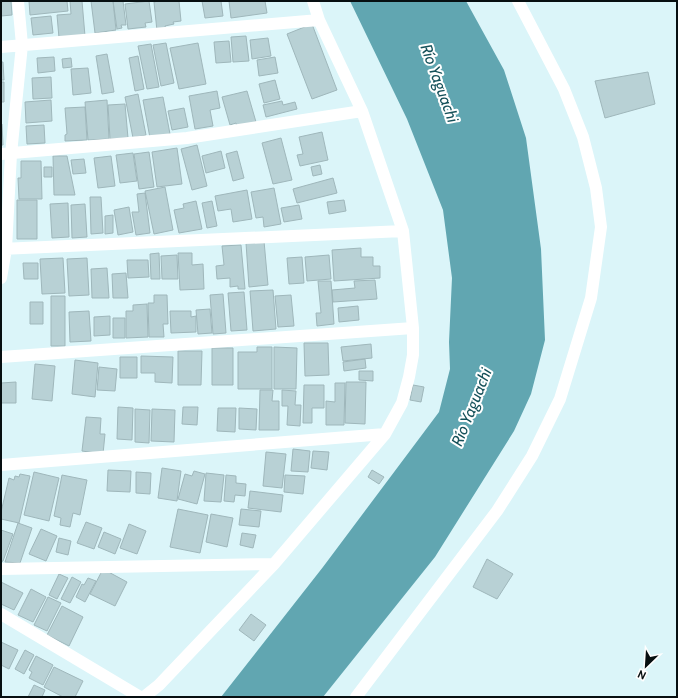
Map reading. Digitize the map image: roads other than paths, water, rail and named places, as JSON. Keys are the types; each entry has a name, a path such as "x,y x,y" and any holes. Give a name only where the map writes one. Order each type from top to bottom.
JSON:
{"street":[{"path":"1,278 4,249 6,154 22,45 18,1"},
{"path":"144,697 274,564 385,434 402,403 407,383 413,355 413,328 403,231 362,111 319,20 312,1"},
{"path":"356,697 497,511 532,456 560,399 591,298 601,227 596,188 583,137 564,88 518,1"},
{"path":"1,47 319,20"},
{"path":"6,154 187,138 362,111"},
{"path":"4,249 403,231"},
{"path":"1,357 413,328"},
{"path":"1,465 385,434"},
{"path":"1,569 274,564"},
{"path":"1,614 140,697"}],"water":[{"name":"Río Yaguachi","path":"350,1 466,1 504,70 526,138 541,249 545,340 531,394 514,431 435,557 323,697 221,697 323,567 439,412 450,369 449,342 452,278 443,210 407,119"}]}
